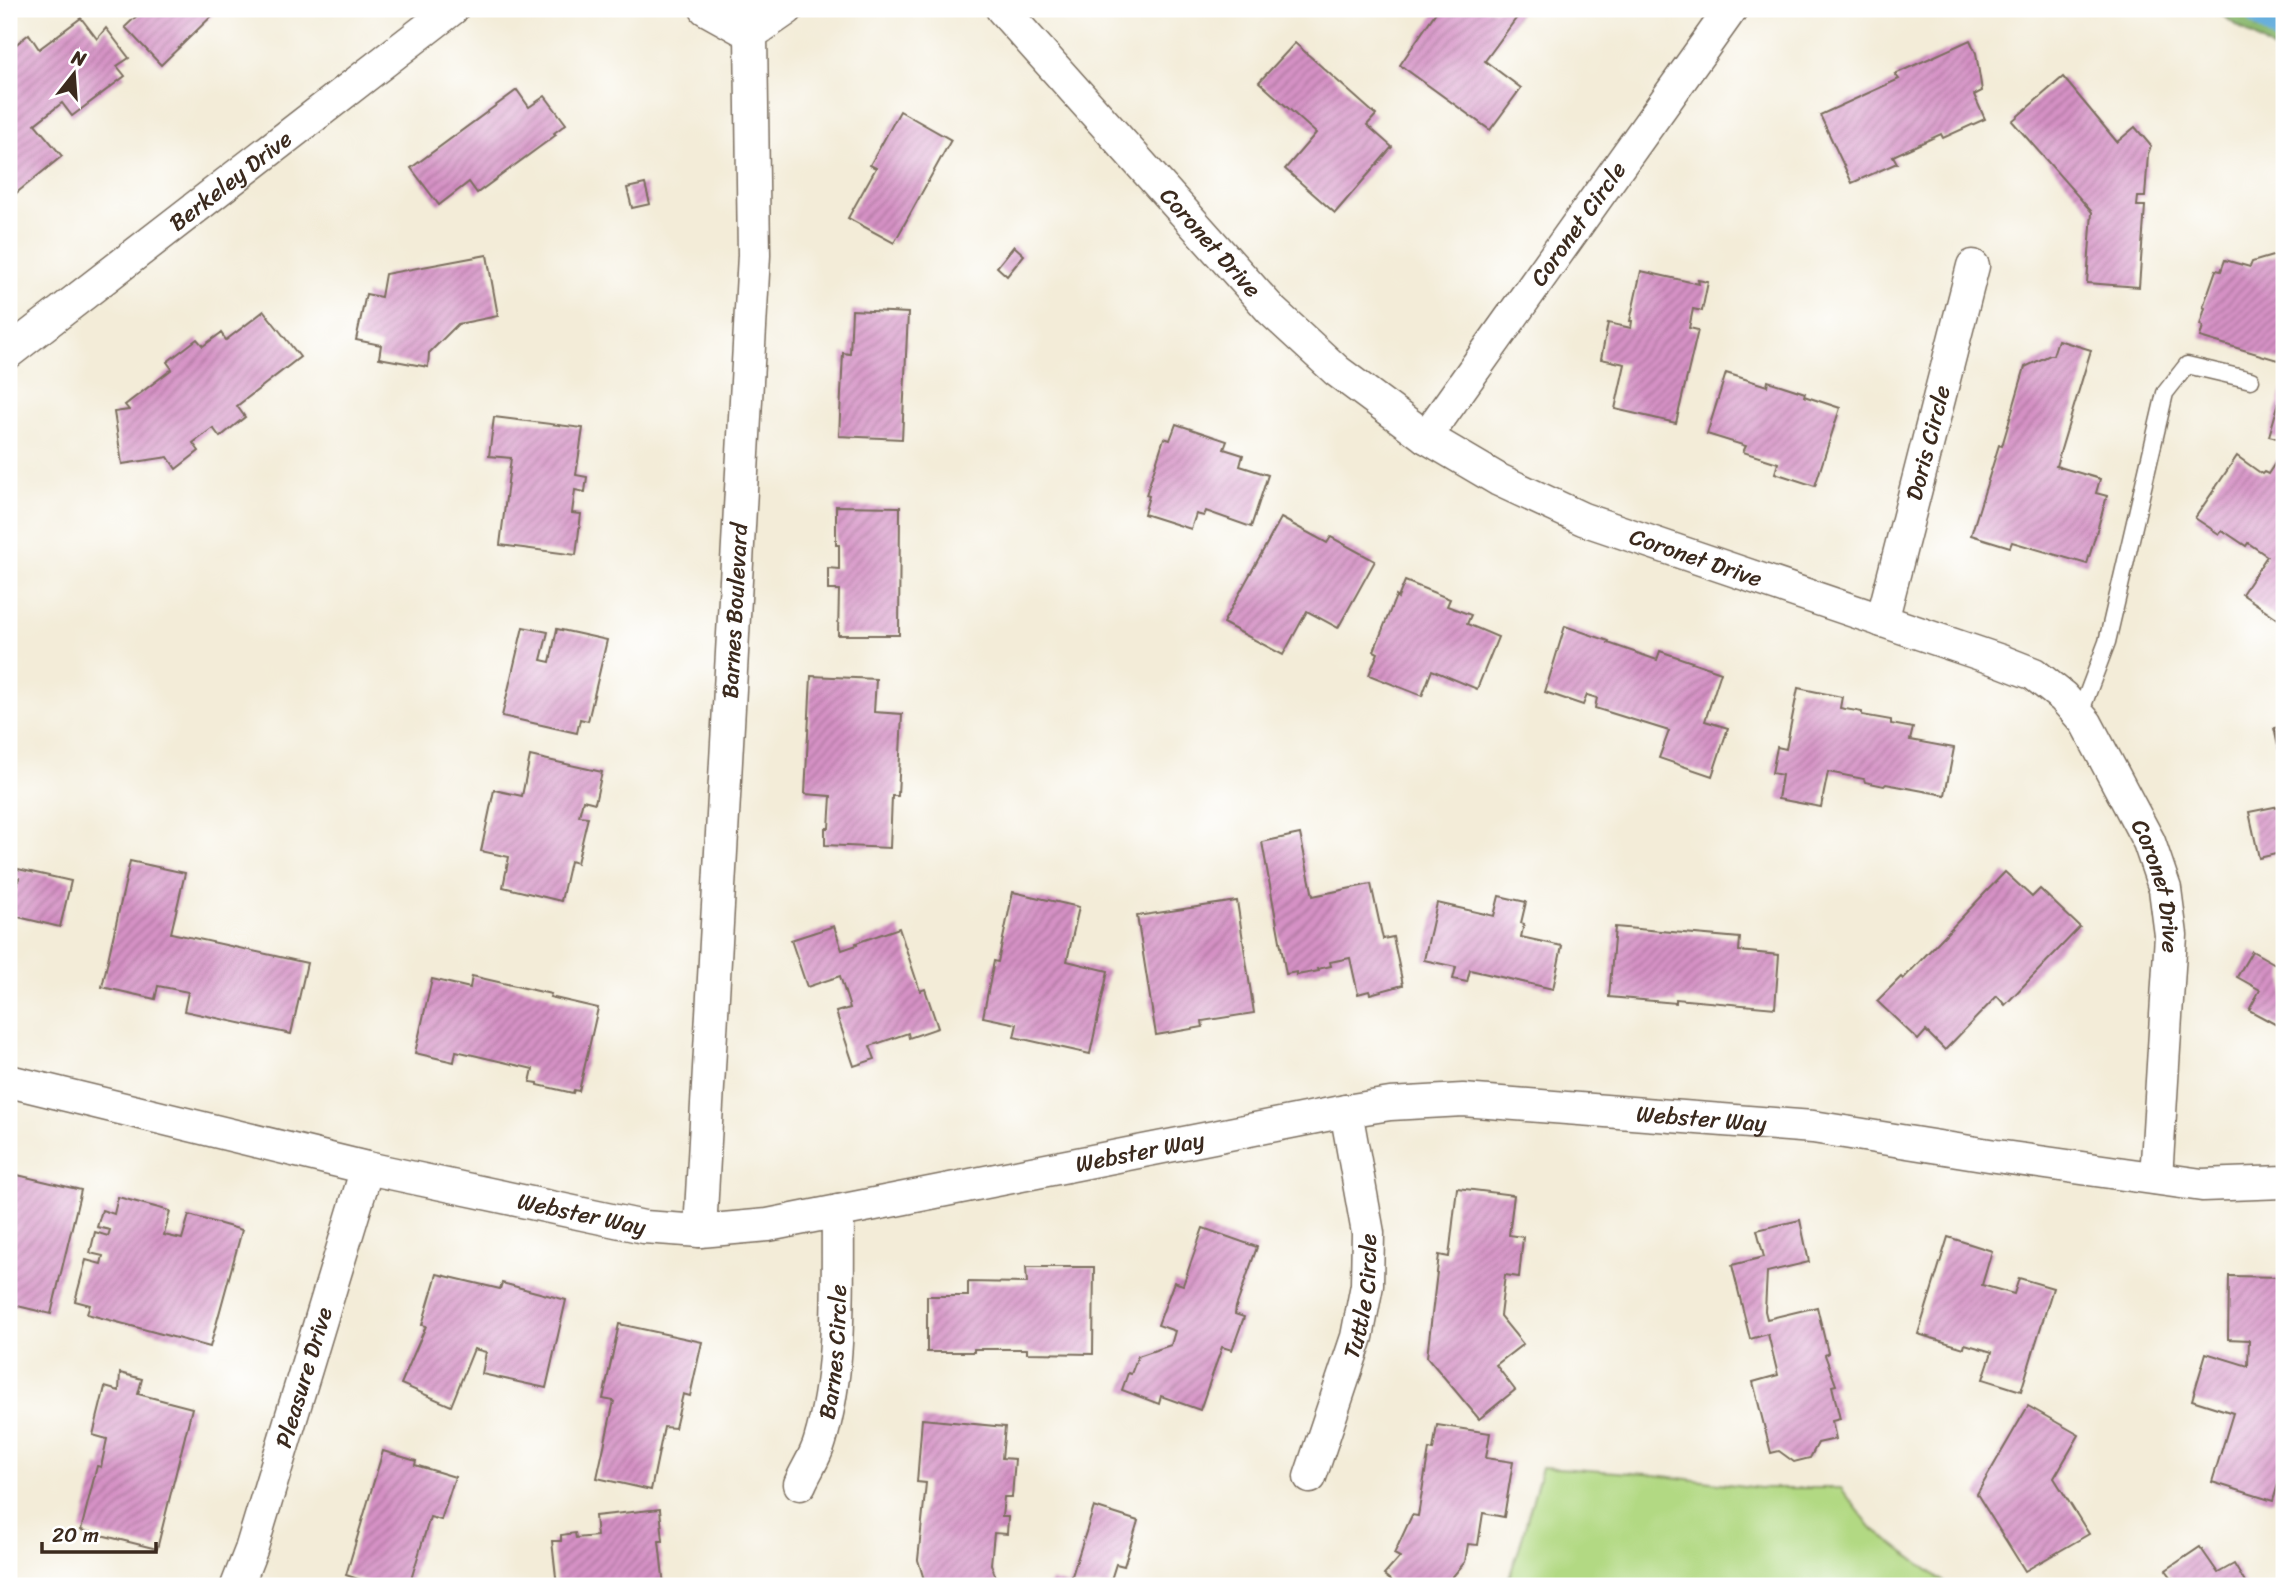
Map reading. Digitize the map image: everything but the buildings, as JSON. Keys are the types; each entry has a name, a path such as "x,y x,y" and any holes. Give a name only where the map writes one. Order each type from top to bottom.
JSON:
{"street":[{"name":"Berkeley Drive","path":"9,352 452,9"},
{"path":"706,9 751,34 787,9"},
{"name":"Coronet Drive","path":"1002,9 1272,311 1337,371 1426,437 1499,480 1583,519 2001,661 2034,674 2063,696 2086,723 2150,842 2165,889 2171,935 2156,1178"},
{"name":"Coronet Circle","path":"1426,437 1731,9"},
{"name":"Barnes Boulevard","path":"700,1231 754,255 751,34"},
{"name":"Doris Circle","path":"1882,621 1973,266"},
{"name":"Webster Way","path":"9,1080 367,1168 644,1227 700,1231 768,1225 838,1212 1346,1111 1390,1104 1462,1100 1813,1127 2202,1185 2284,1182"},
{"name":"Tuttle Circle","path":"1310,1477 1357,1337 1367,1285 1368,1233 1346,1111"},
{"name":"Pleasure Drive","path":"237,1586 251,1550 367,1168"},
{"name":"Barnes Circle","path":"800,1484 820,1443 833,1385 837,1330 838,1212"}],"lane":[{"path":"2079,716 2107,642 2165,393 2187,365 2251,380"}],"green space":[{"path":"2213,9 2278,9 2284,13 2284,57"},
{"path":"1542,1467 1647,1474 1760,1488 1841,1488 1871,1527 1949,1586 1506,1586"}],"waterway":[{"path":"2265,9 2284,24"}]}
